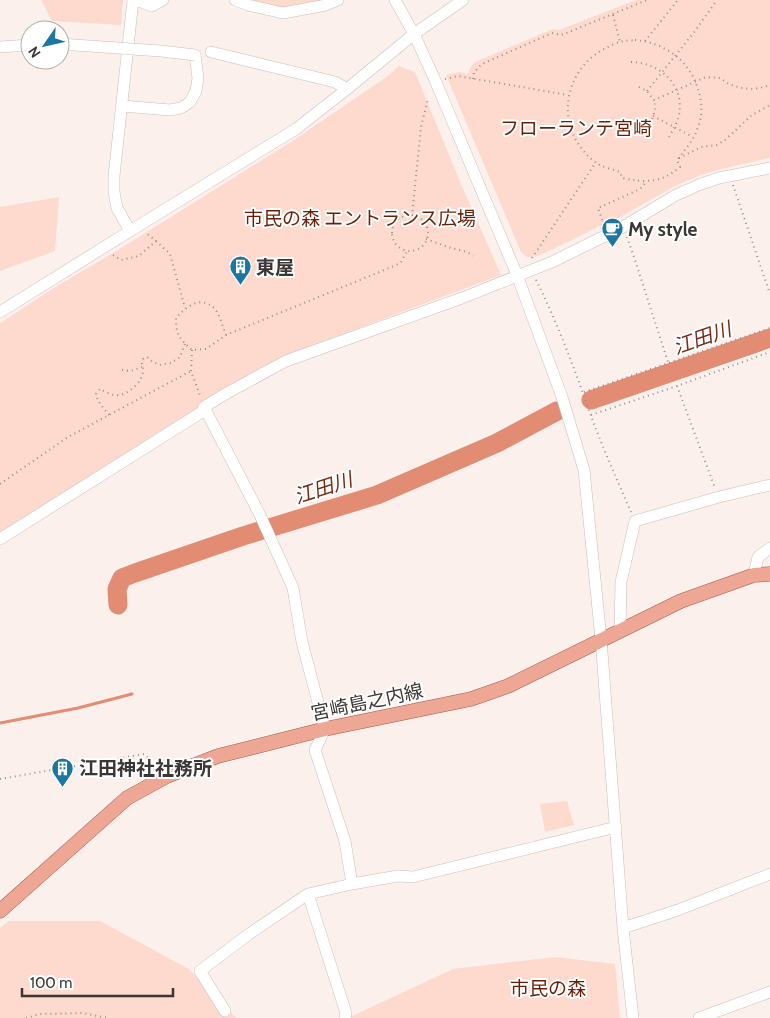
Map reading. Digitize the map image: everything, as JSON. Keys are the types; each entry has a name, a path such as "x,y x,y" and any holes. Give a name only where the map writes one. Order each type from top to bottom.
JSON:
{"main road":[{"name":"宮崎島之内線","path":"0,912 127,798 167,776 218,756 325,729 470,698 508,686 681,601 754,575 770,574"}],"street":[{"path":"130,230 118,208 114,192 114,176 134,0 152,6 163,0"},
{"path":"235,0 283,13 326,5 338,0"},
{"path":"395,0 414,34 435,80 517,275 562,397 584,470 601,639 623,928 633,1018"},
{"path":"0,312 296,129 414,34 463,0"},
{"path":"70,45 195,55 198,78 196,90 190,102 181,108 170,110 122,106"},
{"path":"0,47 20,46"},
{"path":"211,52 335,82 348,89"},
{"path":"0,539 202,412 204,407 227,392 286,360 462,298 517,275 531,265 552,262 623,227 676,195 702,184 770,168"},
{"path":"204,407 260,515 293,588 302,642 325,729 316,750 344,842 352,884"},
{"path":"620,630 621,582 635,521 770,485"},
{"path":"754,575 758,557 770,548"},
{"path":"225,1011 200,971 249,934 308,894 398,876 413,877 616,827"},
{"path":"623,928 678,910 770,874"},
{"path":"308,894 346,1013 345,1018"},
{"path":"699,1018 770,992"}],"path":[{"path":"473,79 474,72 482,64 497,56 552,33 561,35 646,0"},
{"path":"646,41 678,0"},
{"path":"647,90 695,31 717,0"},
{"path":"613,15 620,42"},
{"path":"635,40 646,41 666,48 690,70 701,99 701,114 698,127 689,146 677,160 680,166 664,178 638,181 622,178 620,172 602,166 592,159 572,133 568,119 568,95 582,65 601,50 620,42 635,40"},
{"path":"631,62 646,63 662,71 676,90 680,103 679,115 669,137"},
{"path":"445,79 458,76 568,95"},
{"path":"654,100 706,77 720,78 741,88 752,89 770,85"},
{"path":"639,88 647,90 654,100 656,106 652,118 693,137"},
{"path":"412,216 420,127 428,98"},
{"path":"677,160 701,147 717,145 752,115 770,105"},
{"path":"596,162 531,265 635,521"},
{"path":"730,176 770,294"},
{"path":"605,227 598,208 640,189 647,181"},
{"path":"412,216 421,218 428,229 426,239 421,246 407,251 401,249 395,243 393,228 395,223 403,217 412,216"},
{"path":"623,227 636,260 668,362"},
{"path":"145,232 170,254 185,308"},
{"path":"426,239 467,252 473,256"},
{"path":"111,254 122,260 139,256 156,241"},
{"path":"192,350 206,349 226,335 394,266 401,262 407,251"},
{"path":"204,407 191,371 192,350 181,341 176,330 176,318 185,308 195,303 206,304 216,309 226,335"},
{"path":"584,392 770,328"},
{"path":"109,415 98,400 96,394 100,389 106,393 118,396 131,390 140,380 143,370 141,363 143,359 147,357 158,366 171,363 180,357 186,344"},
{"path":"591,415 770,352"},
{"path":"122,370 131,371 142,367"},
{"path":"0,484 68,438 191,371"},
{"path":"677,386 719,498"},
{"path":"0,780 144,754 167,776"},
{"path":"26,1018 40,1014 83,1013 107,1018"}],"green space":[{"path":"41,0 123,0 121,25 51,20"},
{"path":"235,0 338,0 283,13"},
{"name":"フローランテ宮崎","path":"636,0 770,0 770,158 701,175 677,185 613,221 538,256 527,257 521,252 446,75 459,72 468,74 475,62 553,29 559,30"},
{"name":"市民の森 エントランス広場","path":"399,66 415,72 501,275 284,356 0,539 0,323 291,142 385,78"},
{"path":"59,197 55,251 0,271 0,207"},
{"path":"567,801 574,825 545,832 540,804"},
{"path":"9,921 100,921 189,969 236,1018 0,1018 0,928"},
{"name":"市民の森","path":"555,957 615,964 620,1018 348,1018 453,969"}],"waterway":[{"name":"江田川","path":"591,400 770,338"},
{"name":"江田川","path":"118,605 117,589 122,578 243,536 377,495 497,443 557,411"},
{"path":"0,723 78,708 132,694"}],"place":[{"name":"My style","path":"612,248"},
{"name":"東屋","path":"240,286"},
{"name":"江田神社社務所","path":"63,787"}]}
